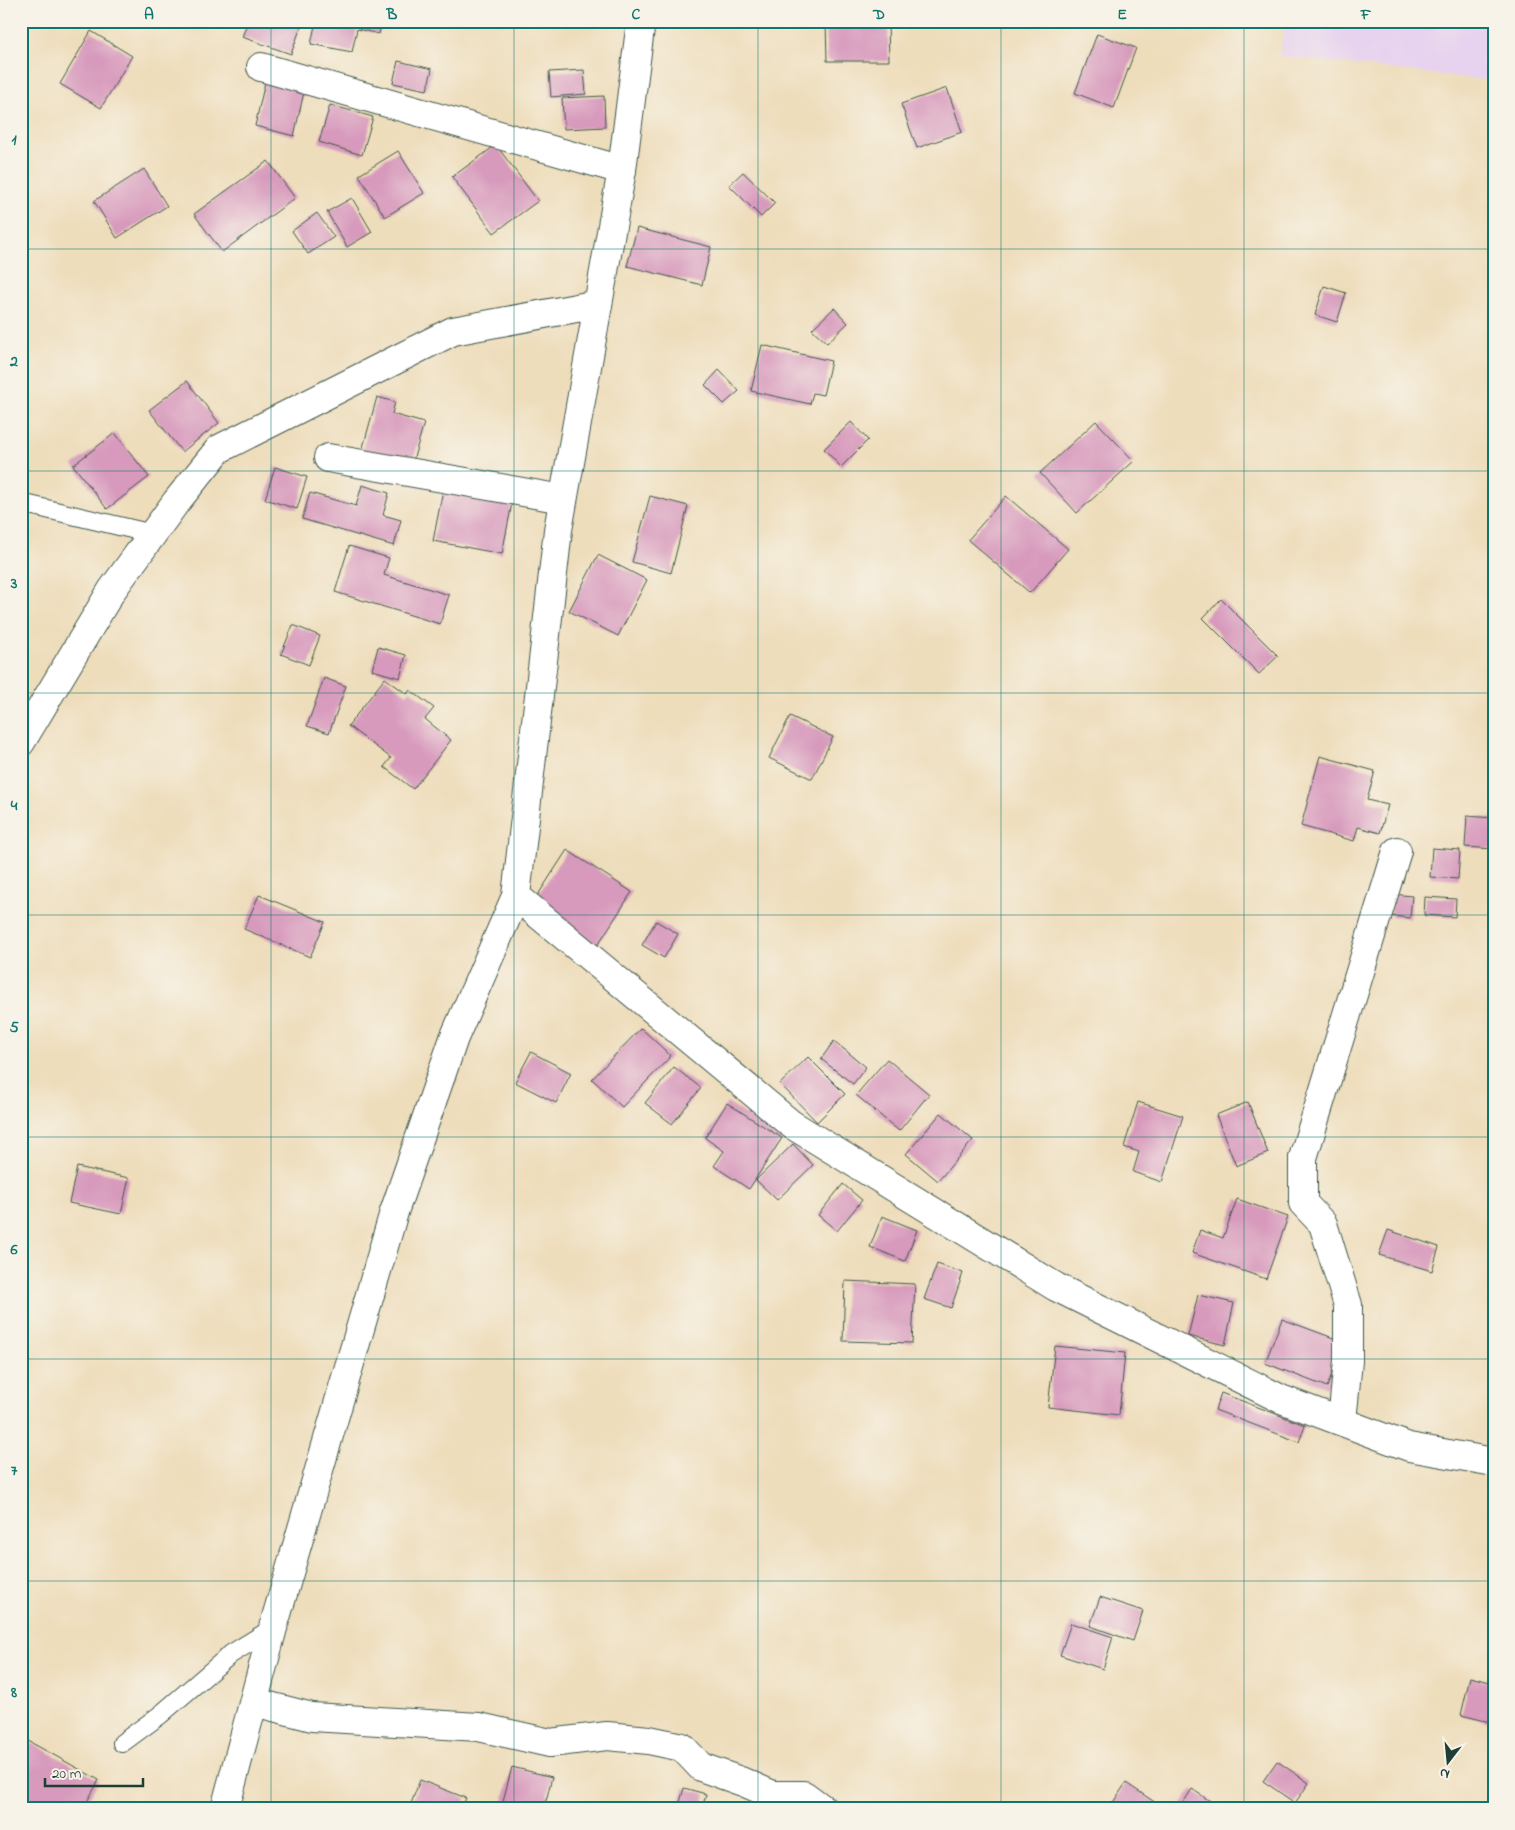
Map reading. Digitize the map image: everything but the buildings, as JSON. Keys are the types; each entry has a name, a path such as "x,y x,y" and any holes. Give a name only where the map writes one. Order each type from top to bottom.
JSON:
{"street":[{"path":"225,1809 273,1628 394,1212 454,1038 516,896 558,530 622,170 641,21"},
{"path":"261,67 622,170"},
{"path":"21,742 112,590 176,502 220,449 453,331 598,304"},
{"path":"328,458 564,499"},
{"path":"1342,1421 1348,1361 1348,1305 1323,1224 1303,1203 1303,1158 1397,851"},
{"path":"516,896 791,1124 1056,1287 1281,1399 1409,1447 1494,1462"},
{"path":"254,1702 312,1717 479,1726 550,1743 607,1736 649,1740 682,1747 701,1768 743,1782 773,1795 804,1795 823,1809"}],"lane":[{"path":"21,503 153,534"},
{"path":"122,1743 160,1715 231,1654 273,1628"}],"shaded area":[{"path":"1286,21 1494,21 1494,81 1279,56"}]}
